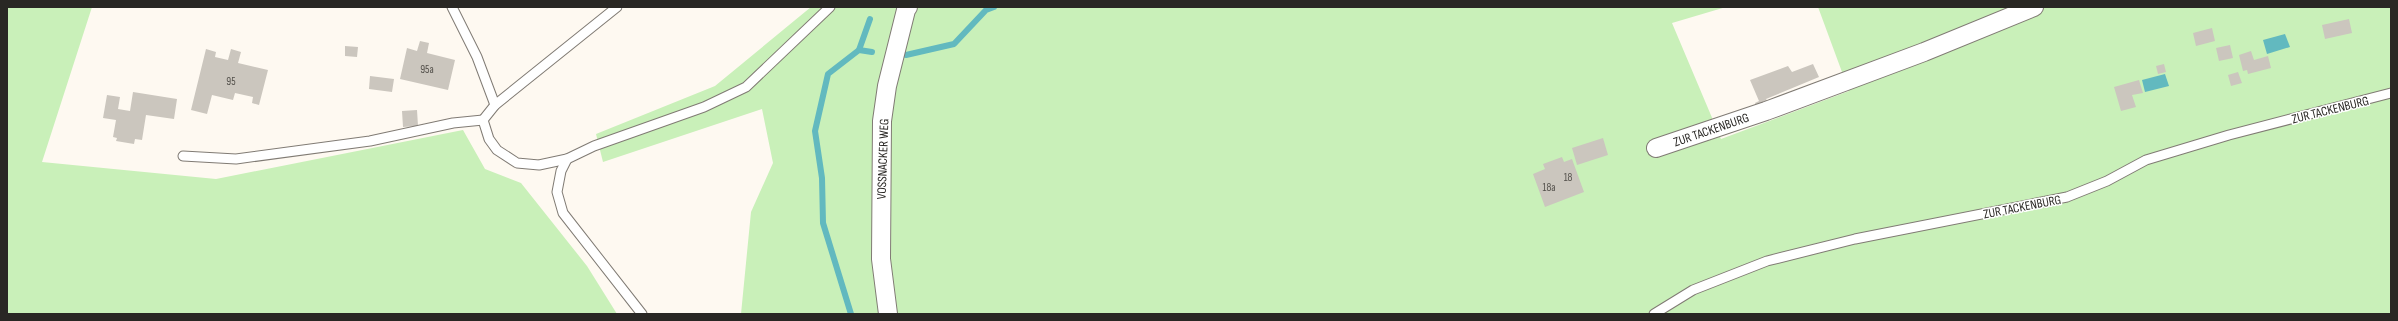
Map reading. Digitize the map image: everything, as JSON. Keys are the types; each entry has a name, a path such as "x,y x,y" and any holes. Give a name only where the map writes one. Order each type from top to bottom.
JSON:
{"street":[{"name":"ZUR TACKENBURG","path":"1656,148 1766,111 1924,52 2034,7"},
{"name":"VOSSNACKER WEG","path":"888,314 881,259 882,121 887,86 905,8"}],"lane":[{"path":"452,7 477,57 495,105"},
{"path":"183,156 236,159 370,141 453,123 483,120 495,105 617,7"},
{"path":"483,120 489,139 497,150 512,160 528,165 539,165 567,159 594,146 704,107 746,87 830,7"},
{"name":"ZUR TACKENBURG","path":"1654,314 1693,290 1767,261 1855,238 2067,197 2107,181 2146,160 2229,135 2391,93"},
{"path":"567,159 561,171 557,192 564,213 642,314"}],"green space":[{"path":"7,7 92,7 42,162 216,179 463,130 485,169 521,183 587,266 617,314 7,314"},
{"path":"811,7 1726,7 1672,23 1721,139 1849,91 1818,7 2391,7 2391,314 741,314 751,212 773,163 762,109 603,162 596,134 715,86"}],"water":[{"path":"2285,34 2290,47 2267,54 2263,40"},
{"path":"2165,74 2169,86 2145,92 2142,80"}],"building":[{"path":"2349,19 2352,33 2325,39 2322,25"},
{"path":"2212,28 2215,41 2196,46 2193,33"},
{"path":"420,41 429,43 427,53 455,60 448,90 400,79 407,48 417,51"},
{"path":"2230,45 2233,58 2219,61 2216,48"},
{"path":"345,46 358,47 357,57 345,56"},
{"path":"206,49 216,52 215,57 228,60 231,49 241,52 238,63 268,70 259,105 252,103 253,97 235,93 233,100 212,95 207,114 191,110"},
{"path":"2251,51 2254,60 2268,56 2271,68 2248,74 2247,70 2243,71 2239,55"},
{"path":"1813,64 1819,77 1766,99 1768,102 1756,107 1755,103 1759,101 1750,80 1788,66 1792,72"},
{"path":"2164,64 2166,72 2158,74 2156,66"},
{"path":"2238,72 2242,83 2231,86 2228,75"},
{"path":"370,76 394,79 392,92 369,89"},
{"path":"2139,80 2143,93 2132,95 2136,107 2121,111 2114,87"},
{"path":"133,92 177,99 174,119 146,115 142,140 135,139 134,144 116,141 117,138 113,137 116,120 103,118 107,95 120,97 118,109 130,111"},
{"path":"417,110 418,126 403,127 402,111"},
{"path":"1603,138 1608,155 1577,165 1572,148"},
{"path":"1562,157 1564,162 1572,159 1584,192 1545,207 1533,174 1545,169 1543,164"}],"waterway":[{"path":"906,55 954,44 986,10 994,7"},
{"path":"851,314 823,223 822,178 815,131 828,74 859,50 870,19"},
{"path":"859,50 872,52"}]}
